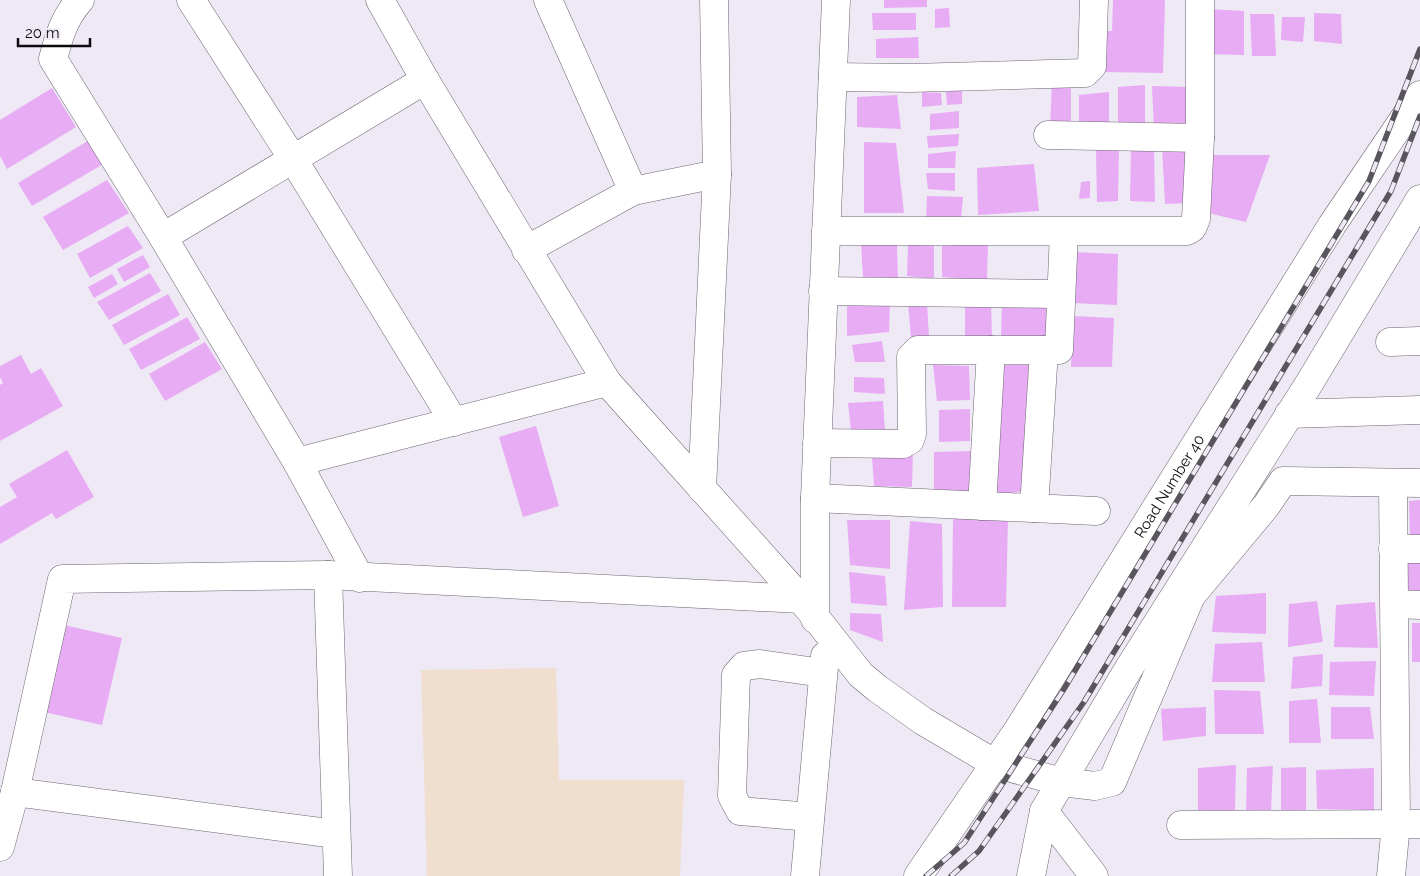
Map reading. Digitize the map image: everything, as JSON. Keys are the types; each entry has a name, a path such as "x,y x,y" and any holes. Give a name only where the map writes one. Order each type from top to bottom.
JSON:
{"street":[{"path":"80,0 69,13 60,32 53,59 163,237 297,462 360,578"},
{"path":"191,0 293,159 454,422"},
{"path":"380,0 526,250 607,382 814,617 861,675 923,721 994,763 1061,782 1095,786 1112,782 1191,596 1266,506 1283,481 1420,483"},
{"path":"548,0 633,191"},
{"path":"702,489 717,174 714,0"},
{"path":"805,876 823,673 814,617 815,498 836,0"},
{"path":"832,77 911,78 1085,73 1092,66 1094,0"},
{"path":"826,231 1182,233 1192,228 1196,220 1200,138 1200,0"},
{"path":"163,237 425,80"},
{"name":"Road Number 40","path":"918,876 1018,730 1332,225 1420,95"},
{"path":"1048,135 1200,138"},
{"path":"526,250 633,191 717,174"},
{"path":"1031,876 1044,811 1129,668 1289,414 1420,199"},
{"path":"817,443 903,444 910,440 912,434 911,357 918,350 1059,350 1064,232"},
{"path":"823,290 1061,294"},
{"path":"1390,342 1420,341"},
{"path":"982,506 991,350"},
{"path":"1034,508 1044,350"},
{"path":"297,462 607,382"},
{"path":"1289,414 1420,410"},
{"path":"1391,876 1408,824 1408,604 1393,549 1393,484"},
{"path":"815,498 1096,512"},
{"path":"1393,549 1420,548"},
{"path":"0,847 15,792 62,578 328,575 814,617"},
{"path":"328,575 338,876"},
{"path":"810,817 740,811 732,796 733,700 736,674 744,666 760,664 823,673"},
{"path":"15,792 336,834"},
{"path":"1044,811 1094,876"},
{"path":"1180,825 1408,824"}],"shaded area":[{"path":"556,668 559,780 684,780 680,876 427,876 421,670"}],"building":[{"path":"884,0 927,0 927,7 884,8"},
{"path":"1113,0 1165,0 1163,73 1102,72 1104,31 1112,31"},
{"path":"949,8 950,27 935,28 935,9"},
{"path":"1207,9 1244,11 1244,55 1205,54"},
{"path":"872,13 916,13 916,30 873,30"},
{"path":"1314,13 1341,14 1342,44 1314,41"},
{"path":"1250,14 1274,14 1276,56 1252,56"},
{"path":"1282,17 1305,17 1303,42 1281,40"},
{"path":"918,37 919,58 876,58 876,39"},
{"path":"1071,79 1071,130 1050,130 1052,80"},
{"path":"1145,85 1145,132 1118,133 1118,87"},
{"path":"1152,86 1192,87 1191,132 1154,132"},
{"path":"52,88 76,127 7,169 0,156 0,120"},
{"path":"962,89 962,104 947,105 946,92"},
{"path":"922,92 941,93 942,105 922,107"},
{"path":"1109,92 1109,130 1079,130 1079,95"},
{"path":"897,95 901,129 857,127 857,97"},
{"path":"959,111 959,128 930,130 930,114"},
{"path":"959,134 958,146 928,148 927,136"},
{"path":"91,139 105,163 32,206 18,183"},
{"path":"864,142 896,143 904,213 864,213"},
{"path":"1190,145 1190,203 1165,204 1162,147"},
{"path":"1131,146 1154,147 1155,202 1130,201"},
{"path":"1119,148 1118,201 1097,202 1096,149"},
{"path":"956,151 955,168 928,168 928,154"},
{"path":"1209,155 1270,155 1246,222 1208,213"},
{"path":"1034,164 1039,211 978,215 977,168"},
{"path":"926,173 955,173 955,191 928,189"},
{"path":"107,180 129,213 63,250 43,217"},
{"path":"1090,181 1090,198 1079,199 1081,182"},
{"path":"927,196 963,197 961,220 926,219"},
{"path":"128,226 143,248 90,278 77,254"},
{"path":"988,243 987,280 942,277 942,246"},
{"path":"861,244 897,245 898,278 863,277"},
{"path":"908,244 934,246 934,279 907,276"},
{"path":"1072,252 1118,254 1117,305 1071,303"},
{"path":"143,255 150,267 124,282 117,269"},
{"path":"150,273 161,291 109,320 97,302"},
{"path":"112,274 118,284 94,298 88,287"},
{"path":"168,294 180,315 124,345 112,325"},
{"path":"890,300 889,332 847,336 847,301"},
{"path":"1047,301 1047,339 1001,339 1002,302"},
{"path":"927,302 929,337 911,338 908,303"},
{"path":"965,302 991,302 992,337 965,338"},
{"path":"1073,316 1114,318 1112,367 1071,367"},
{"path":"187,317 200,339 141,370 129,349"},
{"path":"882,341 885,362 855,362 852,345"},
{"path":"205,342 222,369 165,401 149,374"},
{"path":"21,355 31,374 41,368 63,406 0,441 0,385 3,383 0,377 0,366"},
{"path":"933,365 969,366 970,400 937,401"},
{"path":"999,365 1031,365 1025,491 996,495"},
{"path":"854,377 884,378 885,394 854,392"},
{"path":"883,401 885,431 851,431 848,403"},
{"path":"970,409 970,441 939,442 939,410"},
{"path":"536,426 559,506 523,517 499,437"},
{"path":"67,450 94,497 56,519 52,513 0,544 0,507 17,497 9,484"},
{"path":"971,451 970,492 934,492 934,452"},
{"path":"913,452 912,487 874,486 872,456"},
{"path":"1420,500 1420,537 1410,536 1409,501"},
{"path":"953,519 1008,519 1006,607 952,607"},
{"path":"847,520 890,520 890,569 850,565"},
{"path":"910,521 942,524 943,607 904,610"},
{"path":"1407,561 1420,561 1420,600 1408,599"},
{"path":"849,572 885,576 887,606 851,603"},
{"path":"1266,593 1266,634 1212,632 1216,596"},
{"path":"1317,601 1323,642 1288,647 1289,604"},
{"path":"1375,602 1378,648 1334,647 1336,605"},
{"path":"850,613 881,614 883,642 850,630"},
{"path":"1412,623 1420,623 1420,662 1412,662"},
{"path":"64,625 122,638 102,725 44,712"},
{"path":"1262,642 1265,682 1212,682 1215,644"},
{"path":"1323,654 1322,686 1291,689 1293,657"},
{"path":"1376,661 1374,696 1329,695 1330,662"},
{"path":"1214,690 1260,691 1264,734 1215,734"},
{"path":"1317,699 1321,743 1289,743 1289,701"},
{"path":"1206,707 1206,736 1163,741 1161,709"},
{"path":"1331,707 1370,707 1374,739 1331,739"},
{"path":"1236,765 1235,811 1198,810 1198,768"},
{"path":"1273,766 1271,811 1246,810 1247,768"},
{"path":"1306,767 1306,811 1281,810 1281,768"},
{"path":"1374,768 1374,810 1317,809 1316,770"}],"railway":[{"path":"926,876 964,843 1064,689 1369,181 1420,49"},
{"path":"951,876 979,851 1084,702 1391,191 1420,116"}]}
